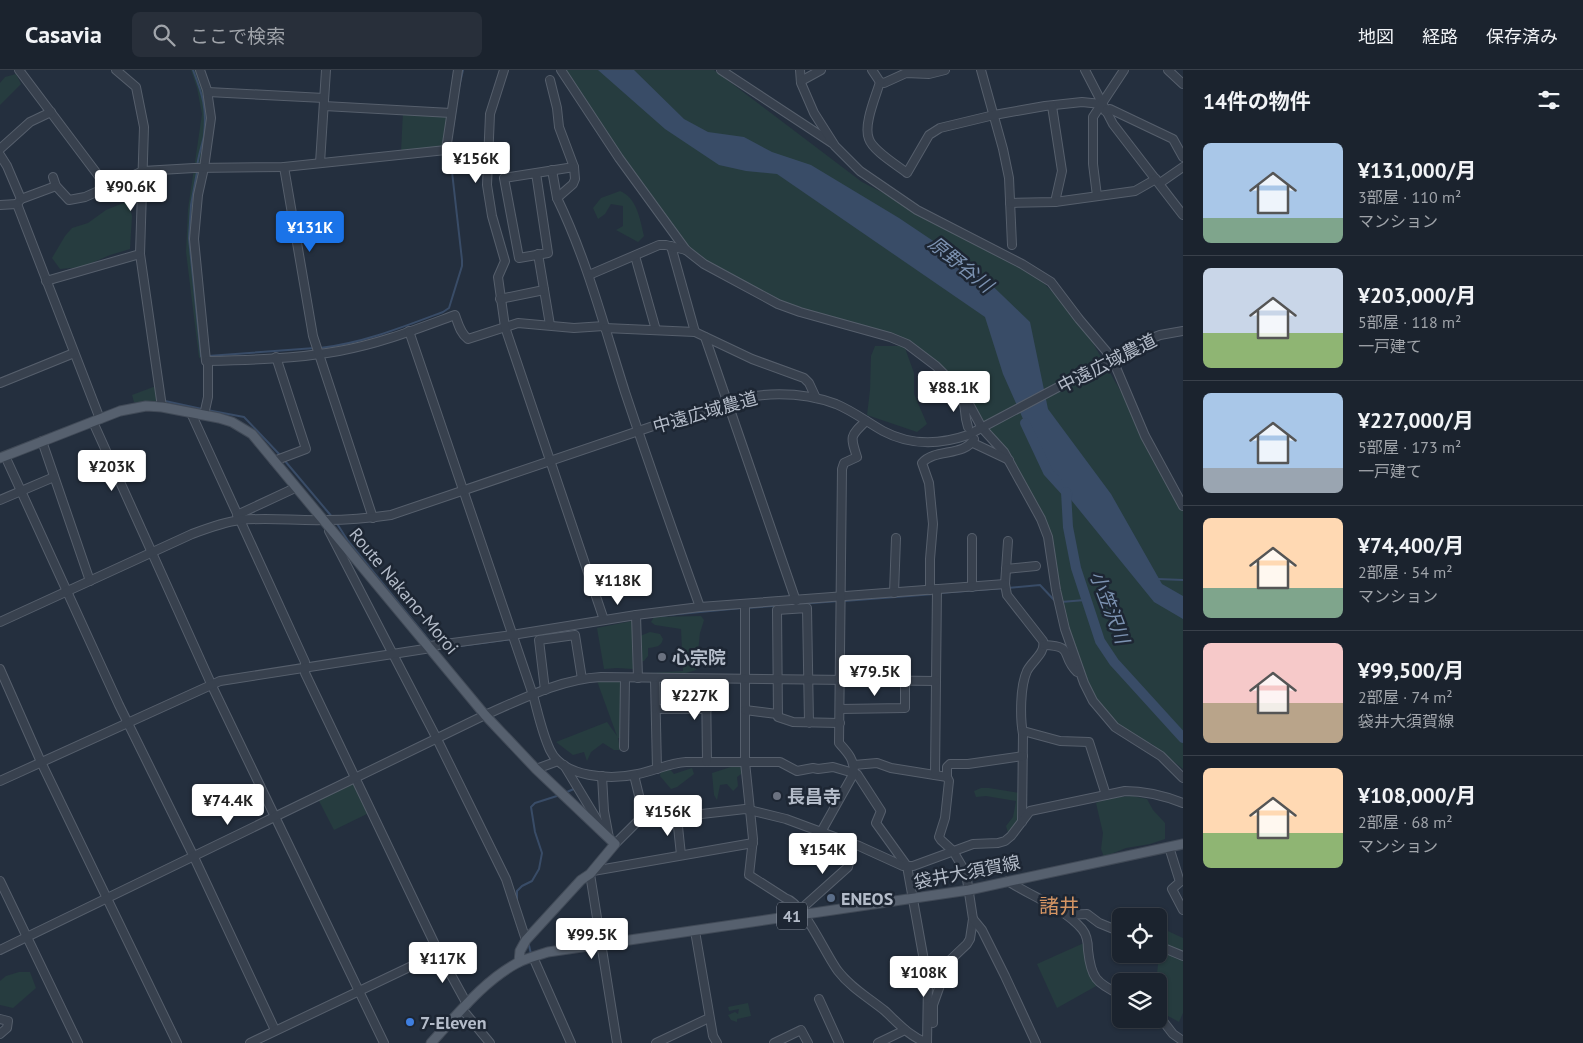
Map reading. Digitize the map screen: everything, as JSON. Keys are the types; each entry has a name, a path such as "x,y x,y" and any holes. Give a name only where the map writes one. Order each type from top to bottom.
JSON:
{"main road":[{"name":"Route Nakano-Moroi","path":"3,457 120,410 146,406 192,413 232,422 241,426 252,434 295,488 324,520 486,715 536,768 612,841"},
{"path":"519,962 520,951 526,940 580,880 591,872 612,841"},
{"name":"袋井大須賀線","path":"431,1043 479,991 497,977 519,962 548,952 695,931 802,912 969,890 1183,844"}],"street":[{"path":"19,70 107,187"},
{"path":"116,70 136,87 144,127 140,254 162,407"},
{"path":"200,70 208,92 211,118 198,194 194,239 206,361 208,361 208,397 204,416"},
{"path":"320,163 326,70"},
{"path":"53,177 56,186 69,200 85,197 143,170 284,167 446,150 458,70"},
{"path":"504,70 490,114 487,185 492,216 505,261 498,277 505,327 604,620"},
{"path":"562,70 620,158 686,250 704,264 778,304 890,337 907,344 936,366 963,393 1004,452 1033,502 1048,537 1060,610 1081,674 1093,701 1115,727 1160,756 1183,778"},
{"path":"721,70 835,146 860,172 917,210 1046,278 1055,286 1109,360 1145,436 1183,506"},
{"path":"800,70 801,81 807,98 835,146"},
{"path":"801,81 821,70"},
{"path":"872,70 880,82"},
{"path":"880,82 884,83 906,72 929,74 945,70"},
{"path":"981,70 1004,149 1009,178 1012,245"},
{"path":"1085,70 1113,124 1183,215"},
{"path":"1097,196 1093,164 1093,116 1103,107 1124,70"},
{"path":"1168,70 1183,84"},
{"path":"550,80 557,108 559,127 574,166 575,179 573,184 558,198"},
{"path":"880,82 867,132 869,141 907,173 929,135 940,128 994,115 1082,102 1110,109 1173,139 1183,156"},
{"path":"208,92 324,98"},
{"path":"324,106 451,113"},
{"path":"1052,106 1062,170 1055,202"},
{"path":"0,149 30,122 51,112"},
{"path":"0,155 7,166 96,420 152,552 212,686 384,1043"},
{"path":"536,173 548,253 518,258 504,178 574,166"},
{"path":"284,167 313,336 373,518"},
{"path":"1010,203 1055,202 1135,191 1183,167"},
{"path":"552,170 558,198 573,230 590,275 604,327 638,432 700,607"},
{"path":"0,205 19,202 56,186"},
{"path":"590,275 659,245 686,250"},
{"path":"671,246 694,332"},
{"path":"46,281 140,254"},
{"path":"538,254 550,325"},
{"path":"635,256 656,330"},
{"path":"500,299 544,290"},
{"path":"208,361 318,354 360,347 386,340 455,315 461,331 468,338 518,323 574,328 604,327 694,332 752,359 804,378 809,383 816,398"},
{"path":"409,331 550,750 560,762 599,823 598,828"},
{"name":"中遠広域農道","path":"238,517 324,520 373,518 405,511 727,401 774,393 816,398 849,410 895,437 906,440 931,443 958,438 986,426 1160,335 1183,332"},
{"path":"706,337 796,601"},
{"path":"0,382 74,353"},
{"path":"274,461 306,449 276,357"},
{"path":"963,393 968,427"},
{"path":"192,413 304,662 305,670 355,778 464,1007 490,1043"},
{"path":"745,605 745,762 753,843 749,875 785,898 791,899 802,912 827,954 849,984 884,1011 905,1030 911,1039 927,1043 928,983 908,866 876,823 881,811 854,769 851,757 839,743 842,468 844,463 857,457 851,439 854,432 866,421"},
{"path":"935,775 936,681 930,559 933,524 929,483 922,463 930,457 950,452 974,441 1008,460"},
{"path":"42,442 90,581"},
{"path":"3,457 22,490 67,592 275,1030"},
{"path":"0,500 54,477"},
{"path":"0,622 152,552 238,517 295,488"},
{"path":"324,520 437,739 506,879 526,940"},
{"path":"894,592 896,538"},
{"path":"972,538 972,587"},
{"path":"1008,541 1005,585 1007,595 1043,641 1044,645 1043,650 1028,669 1024,679 1021,722 1023,731 1022,822"},
{"path":"1006,569 1036,566"},
{"path":"0,781 220,681 305,670 430,647 700,607 1005,585"},
{"path":"809,722 807,608 777,610 776,679 778,717 784,720 809,722 840,723"},
{"path":"636,615 638,678"},
{"path":"545,690 539,640 575,635 582,679"},
{"path":"1044,645 1064,648 1070,664 1075,671 1081,674"},
{"path":"0,669 41,762 177,1043"},
{"path":"0,950 193,855 486,715 545,690 582,679 601,677 936,681"},
{"path":"624,746 625,678"},
{"path":"655,679 657,769"},
{"path":"706,679 707,762"},
{"path":"840,709 905,708 905,681"},
{"path":"656,709 706,709"},
{"path":"745,710 777,714"},
{"path":"1023,731 1060,741 1088,742 1106,795"},
{"path":"933,1023 933,1005 947,964 970,939 973,919 966,874 953,851 940,840 939,836 945,818 949,790 947,767 950,764 968,764 1023,756"},
{"path":"536,768 560,762 584,774 602,776 634,775 677,763 780,762 797,771 833,767 854,769 877,763 891,768 947,777"},
{"path":"821,832 854,769"},
{"path":"634,775 645,820"},
{"path":"602,776 604,811 612,841 637,822 645,820 745,809 786,819 853,844 903,866 913,866 973,844 1005,841 1030,811 1125,791 1135,791 1183,802"},
{"path":"677,817 681,855"},
{"path":"616,1043 591,872 753,843"},
{"path":"802,912 848,867 853,844"},
{"path":"1170,847 1181,882 1172,889 1183,910"},
{"path":"0,881 78,1043"},
{"path":"1008,881 1068,916 1078,924 1087,936 1092,973 1097,982 1112,990"},
{"path":"1068,916 1087,914 1099,923 1112,928"},
{"path":"973,919 982,930 1036,1043"},
{"path":"695,931 713,1036 717,1042"},
{"path":"1167,949 1183,956"},
{"path":"250,1043 438,953"},
{"path":"533,957 571,1043"},
{"path":"928,983 940,980 943,977"},
{"path":"819,999 839,1043"},
{"path":"659,1042 710,1018"},
{"path":"0,1019 8,1021 7,1028 0,1034"},
{"path":"1167,1026 1173,1034 1183,1041"},
{"path":"774,1043 801,1030 808,1043"},
{"path":"878,1043 905,1030"}],"green space":[{"path":"191,70 200,70 210,105 194,239 206,357 199,358 186,252 188,209 202,114"},
{"path":"561,70 714,70 862,182 1028,267 1079,319 1143,430 1183,506 1183,769 1152,744 1129,735 1101,711 1081,674 1058,598 1040,512 1010,459 921,353 905,348 914,373 914,394 927,424 917,432 867,415 871,356 875,346 902,346 782,305 744,286 684,247"},
{"path":"16,74 21,84 0,105 0,83 5,77"},
{"path":"403,111 447,113 443,148 401,152"},
{"path":"620,191 626,194 634,204 639,216 644,236 638,242 616,230 623,226 623,206 611,204 605,214 598,219 593,208 601,198"},
{"path":"128,201 132,216 130,249 110,255 83,267 60,269 52,258 72,228 88,223 106,210"},
{"path":"156,386 158,403 134,402 132,395"},
{"path":"701,616 704,620 700,633 696,670 683,674 652,676 652,673 683,671 681,629 655,625 651,622 654,617"},
{"path":"632,621 633,669 604,669 597,628"},
{"path":"650,632 660,634 663,639 662,642 658,646 648,648 648,656 644,661 638,662 640,636"},
{"path":"597,681 621,681 621,738 618,738 620,750 614,750 603,743 591,752 587,761 584,752 573,755 556,742 607,722 617,736"},
{"path":"667,766 674,774 692,768 694,774 677,787 671,789 660,776 661,767"},
{"path":"734,766 741,767 744,772 737,777 738,786 733,791 727,784 720,785 717,800 714,795 712,773"},
{"path":"354,781 369,813 334,830 318,799"},
{"path":"981,788 1020,793 1018,819 1008,833 1006,826 1013,817 1016,801 986,796 976,797 974,791"},
{"path":"1132,796 1147,799 1153,810 1165,823 1165,839 1126,848 1104,857 1101,849 1103,833 1096,803 1107,798"},
{"path":"1167,931 1183,938 1183,954 1167,947"},
{"path":"1084,943 1086,944 1098,985 1057,1008 1037,964"},
{"path":"1167,952 1183,959 1183,1013 1179,1022 1167,1015 1167,973 1157,973 1158,963 1167,963"},
{"path":"19,972 30,972 36,988 13,1008 0,1005 0,981 6,976"},
{"path":"748,1003 751,1016 737,1019 737,1022 731,1020 728,1015 735,1012 738,1014 739,1009 729,1011 728,1007"}],"water":[{"path":"598,70 634,70 684,119 708,132 744,137 772,152 811,165 899,218 975,269 1030,322 1048,409 1111,494 1162,584 1183,596 1183,619 1154,602 1059,485 1036,448 1003,374 985,317 777,174 746,171 719,165 665,129"}],"waterway":[{"path":"193,70 202,95 205,118 204,136 197,167"},
{"path":"459,87 463,70"},
{"path":"453,127 456,107"},
{"path":"320,348 336,346 383,334 443,312 449,308 462,266 450,144"},
{"path":"197,172 191,205 189,238 201,356 203,356"},
{"path":"208,356 315,348"},
{"path":"165,401 202,409"},
{"path":"207,410 244,417 280,455"},
{"name":"原野谷川","path":"1025,423 1048,472 1068,494"},
{"path":"285,461 333,518"},
{"name":"小笠沢川","path":"1066,492 1068,527 1076,568 1100,641 1114,662 1183,738"},
{"path":"336,522 348,541 432,644"},
{"path":"1158,579 1183,580"},
{"path":"1008,588 1040,585 1056,602"},
{"path":"939,593 1004,588"},
{"path":"844,601 934,594"},
{"path":"1061,602 1085,600"},
{"path":"747,608 839,601"},
{"path":"647,617 742,608"},
{"path":"516,638 539,634"},
{"path":"435,647 437,649 512,639"},
{"path":"567,792 576,788"},
{"path":"517,901 517,891 532,881 539,869 542,853 535,832 531,807 535,803 560,795"},
{"path":"528,941 531,954"}],"place":[{"name":"心宗院","path":"662,657"},
{"name":"長昌寺","path":"777,796"},
{"name":"ENEOS","path":"831,898"},
{"name":"7-Eleven","path":"410,1022"}],"district":[{"name":"諸井","path":"1059,906"}]}
